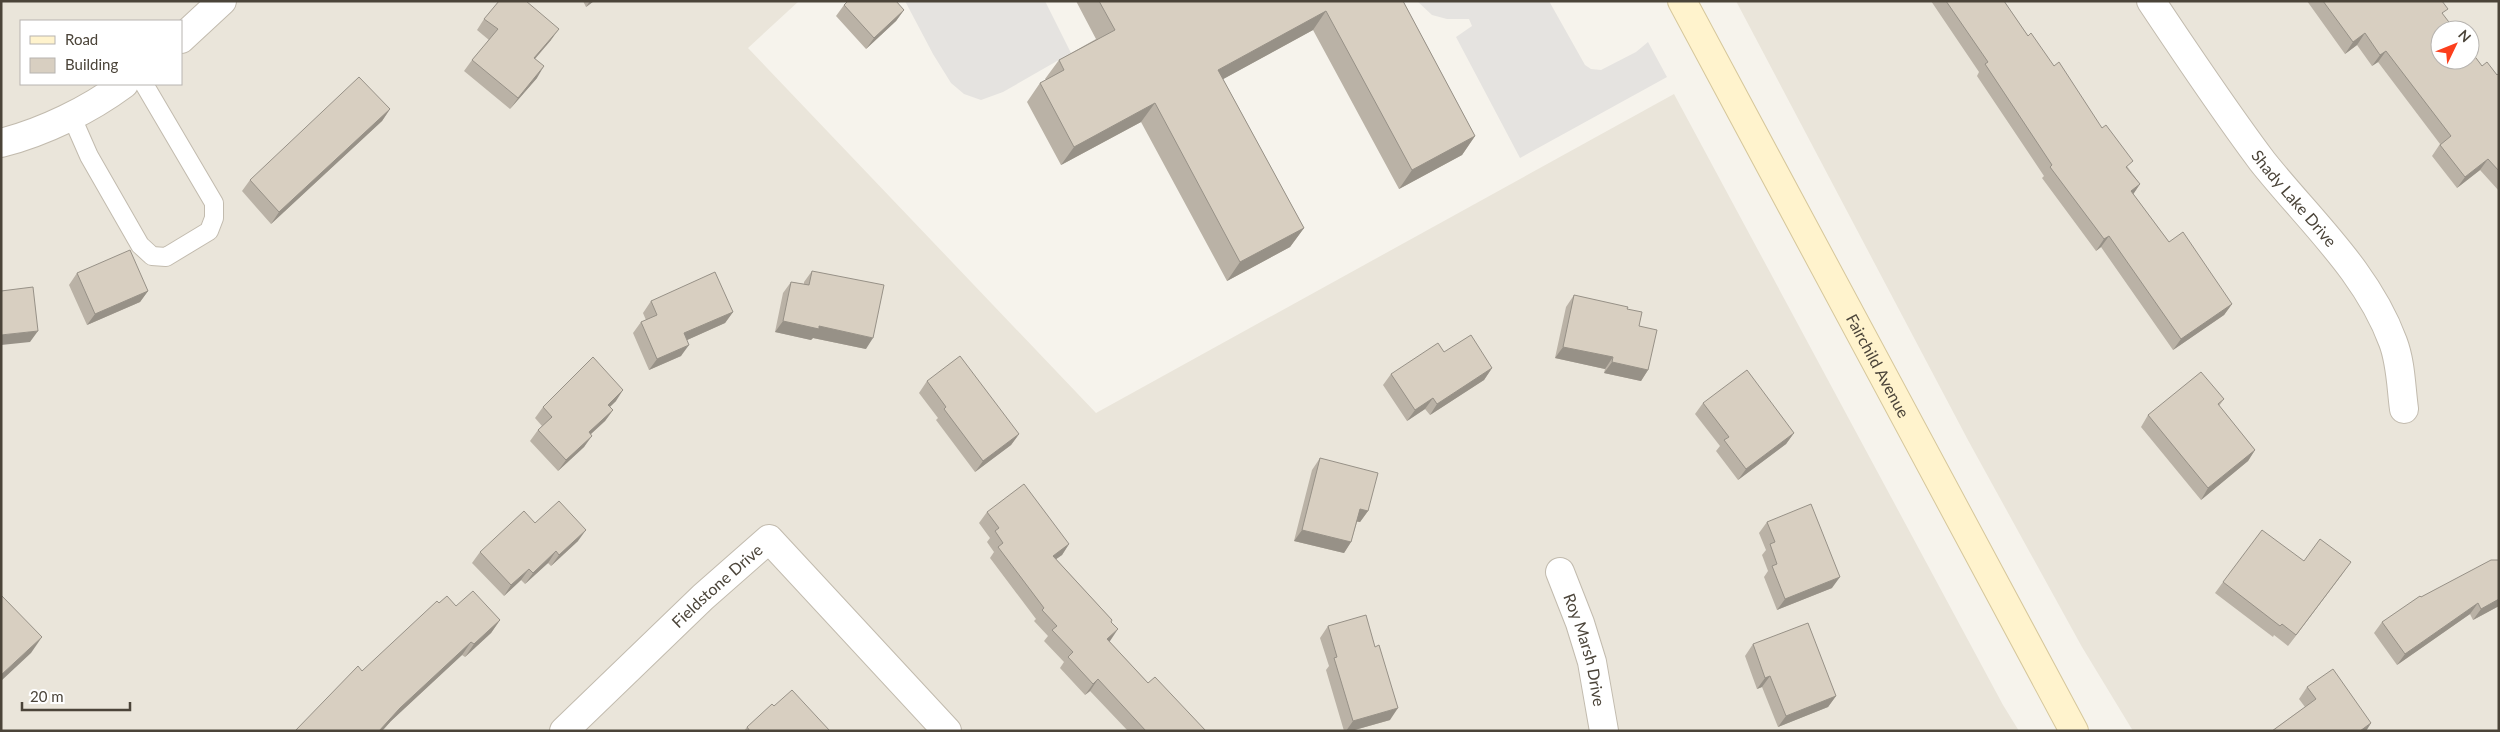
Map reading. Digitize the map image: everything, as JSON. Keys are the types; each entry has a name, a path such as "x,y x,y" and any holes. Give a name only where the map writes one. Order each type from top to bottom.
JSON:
{"main road":[{"name":"Fairchild Avenue","path":"1682,1 2074,731"}],"street":[{"path":"182,38 222,1"},
{"name":"Shady Lake Drive","path":"2151,1 2191,63 2263,161 2327,236 2376,304 2394,343 2402,384 2404,410"},
{"path":"1,143 46,127 71,115 122,85"},
{"name":"Fieldstone Drive","path":"564,731 703,598 769,539 947,731"},
{"name":"Roy Marsh Drive","path":"1560,572 1580,623 1592,662 1604,731"}],"lane":[{"path":"71,115 93,163 140,245 152,256 166,257 209,231 214,218 214,203 145,85"}],"shaded area":[{"path":"1,1 799,1 748,48 1096,413 1674,94 2003,705 2019,731 1,731"},
{"path":"905,1 1045,1 1071,53 1003,92 981,100 964,94 951,83 933,54"},
{"path":"1417,1 1549,1 1585,65 1591,69 1601,70 1636,52 1648,42 1667,77 1520,158 1456,37 1472,26 1469,19 1447,19 1432,15"},
{"path":"1736,1 2499,1 2499,731 2133,731 2082,647 1969,442"}],"building":[{"path":"499,1 526,1 559,29 534,58 544,66 518,98 472,60 498,29 484,19"},
{"path":"848,1 896,1 904,10 874,38 844,5"},
{"path":"1099,1 1403,1 1475,136 1412,170 1326,11 1218,70 1304,228 1240,262 1155,103 1074,147 1040,83 1064,70 1059,60 1115,30"},
{"path":"1946,1 2004,1 2028,36 2031,33 2054,66 2059,62 2102,128 2106,125 2133,161 2126,167 2140,184 2131,191 2169,242 2183,232 2232,304 2181,339 2109,236 2104,239 2050,167 2052,165 1985,64 1988,62"},
{"path":"2323,1 2442,1 2448,9 2442,13 2447,20 2430,20 2430,70 2480,70 2480,63 2482,66 2487,62 2497,75 2499,73 2499,171 2488,159 2465,177 2440,145 2451,136 2386,51 2380,55 2365,33 2353,42"},
{"path":"359,77 390,109 279,212 250,180"},
{"path":"130,250 148,291 95,314 77,273"},
{"path":"812,271 884,285 873,338 819,326 819,329 783,321 791,282 809,285"},
{"path":"715,272 733,312 684,333 689,345 657,359 641,322 657,315 651,301"},
{"path":"33,287 38,331 1,335 1,291"},
{"path":"1574,295 1642,312 1639,326 1657,330 1648,370 1612,362 1613,357 1563,347"},
{"path":"1471,335 1492,368 1437,404 1433,398 1415,410 1391,374 1438,343 1444,352"},
{"path":"960,356 1019,434 983,461 944,409 946,407 927,381"},
{"path":"593,357 623,390 608,405 613,410 589,432 592,436 566,460 538,430 552,417 543,407"},
{"path":"1747,370 1794,433 1746,469 1724,440 1729,437 1703,403"},
{"path":"2201,372 2224,399 2218,404 2255,450 2208,488 2148,415"},
{"path":"1320,458 1378,473 1368,511 1360,509 1351,542 1302,530"},
{"path":"1024,484 1069,544 1053,556 1112,620 1111,622 1118,629 1107,639 1148,683 1155,677 1206,731 1146,731 1098,679 1093,684 1068,657 1073,652 1052,630 1057,626 1042,610 1044,608 998,547 1003,543 995,531 999,528 987,512"},
{"path":"559,501 586,530 559,555 556,551 533,573 529,569 511,585 480,552 524,511 535,523"},
{"path":"1811,504 1840,577 1785,599 1772,566 1777,564 1770,544 1775,542 1767,522"},
{"path":"2262,530 2304,561 2320,539 2351,562 2296,635 2282,624 2280,626 2223,582"},
{"path":"2491,560 2499,560 2499,599 2481,609 2478,603 2405,654 2382,622 2420,596"},
{"path":"473,591 500,620 474,644 471,642 400,708 379,731 295,731 358,666 362,671 437,601 439,603 447,596 456,606"},
{"path":"1,595 42,637 1,675"},
{"path":"1366,615 1375,647 1379,645 1398,708 1353,721 1334,658 1337,657 1328,626"},
{"path":"1808,623 1836,696 1786,716 1770,676 1765,678 1753,644"},
{"path":"2333,669 2371,723 2360,731 2272,731 2316,699 2307,687"},
{"path":"792,690 830,731 750,731 747,727 772,704 774,706"}]}
